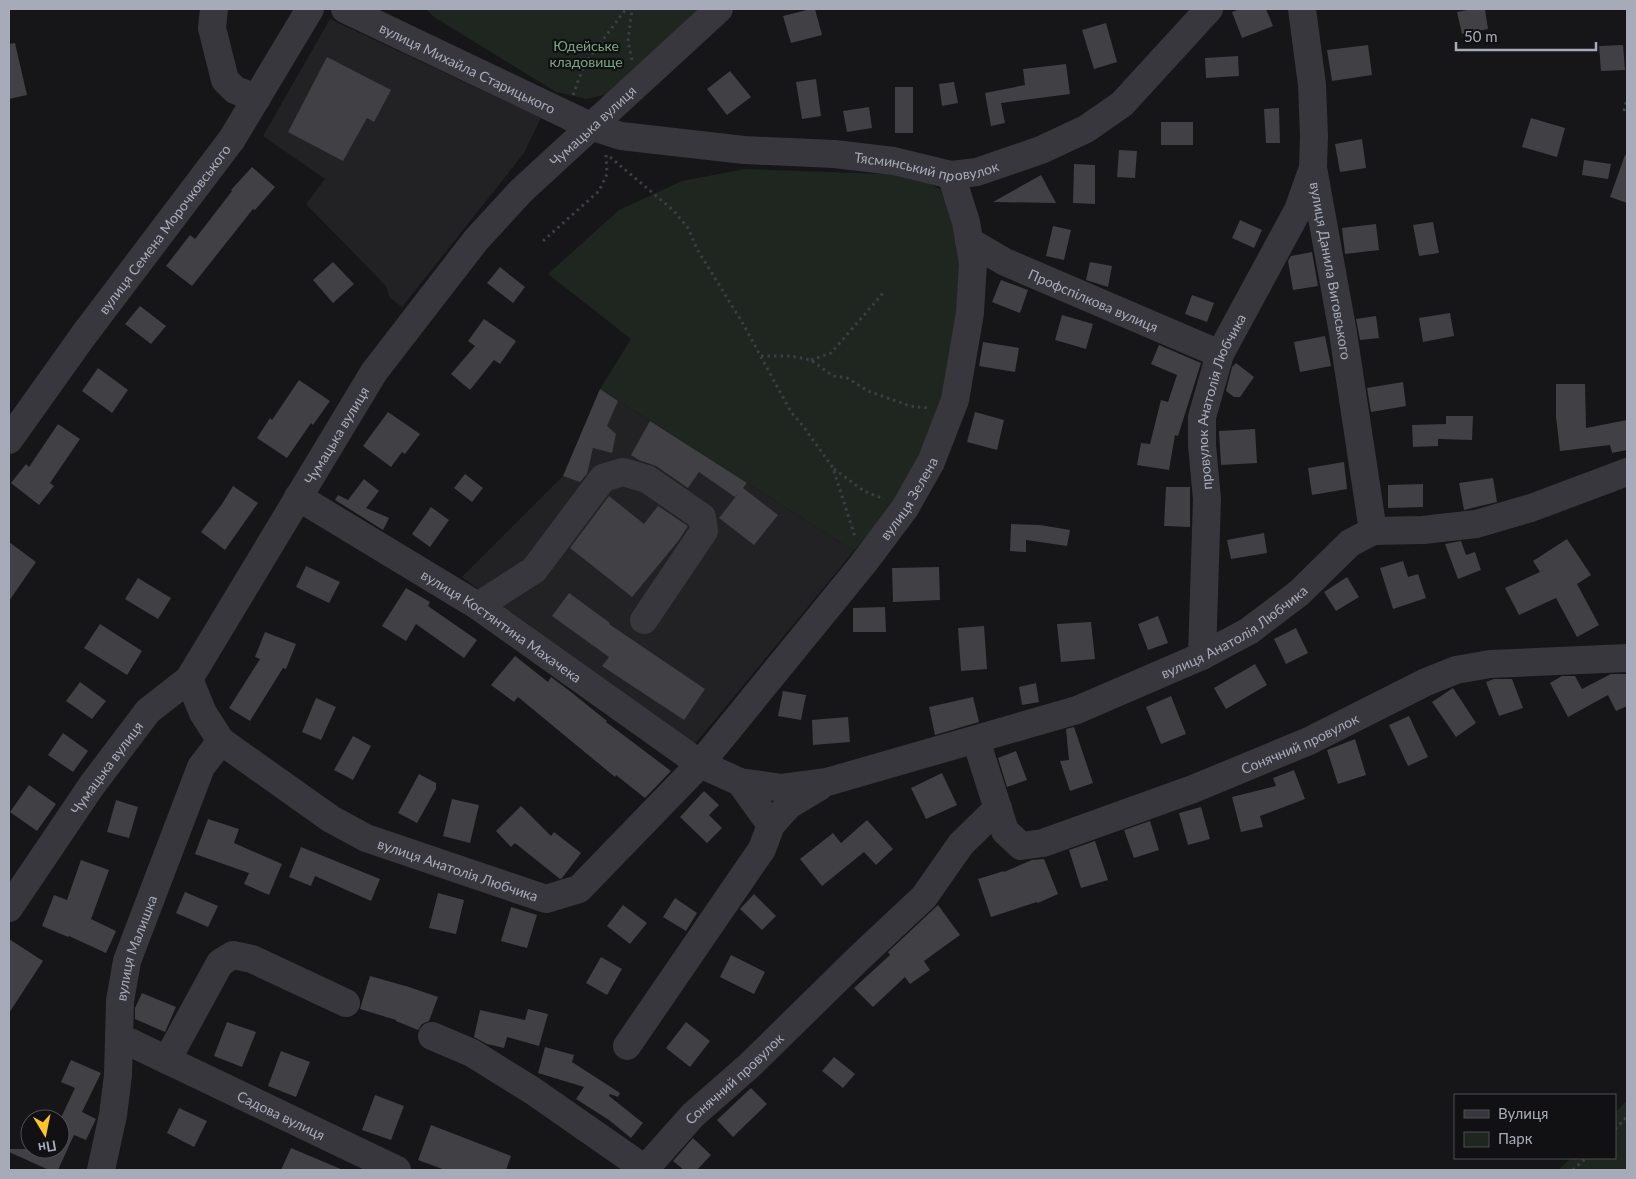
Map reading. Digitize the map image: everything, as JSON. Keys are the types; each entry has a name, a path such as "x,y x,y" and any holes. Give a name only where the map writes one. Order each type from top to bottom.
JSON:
{"street":[{"path":"214,9 212,28 224,80 235,90 257,98"},
{"name":"вулиця Семена Морочковського","path":"9,440 83,336 232,139 310,9"},
{"name":"вулиця Михайла Старицького","path":"345,9 590,126"},
{"name":"Чумацька вулиця","path":"9,908 92,785 148,712 189,679 374,372 470,248 520,191 719,9"},
{"name":"Тясминський провулок","path":"590,126 621,136 744,150 834,154 894,161 951,175 977,172 1041,150 1086,128 1122,104 1209,9"},
{"name":"вулиця Данила Виговського","path":"1302,9 1312,85 1313,168 1344,333 1373,531"},
{"name":"провулок Анатолія Любчика","path":"1202,656 1207,499 1202,446 1202,417 1220,354 1298,210 1313,168"},
{"name":"вулиця Зелена","path":"700,764 863,564 905,508 931,462 955,400 970,314 973,263 966,222 951,175"},
{"name":"Профспілкова вулиця","path":"969,241 1005,262 1220,354"},
{"path":"478,606 534,570 603,478 623,472 647,479 702,517 704,531 644,620"},
{"name":"вулиця Анатолія Любчика","path":"189,679 203,712 221,741 331,819 366,838 546,899 579,889 700,764 740,782 782,788 827,782 1077,710 1202,656 1249,631 1299,593 1350,542 1373,531 1423,530 1476,524 1531,508 1627,472"},
{"name":"вулиця Костянтина Махачека","path":"298,497 478,606 700,764"},
{"name":"Сонячний провулок","path":"976,740 1005,831 1021,846 1043,843 1211,782 1309,741 1426,682 1456,670 1490,664 1627,658"},
{"name":"вулиця Малишка","path":"101,1170 113,1115 117,1083 120,1000 127,961 201,766 221,741"},
{"path":"740,782 771,825"},
{"name":"вулиця Анатолія Любчика","path":"627,1046 762,849 771,825 789,805 827,782"},
{"name":"Сонячний провулок","path":"432,1036 472,1053 533,1090 645,1170 693,1115 750,1065 924,897 961,844 998,808"},
{"path":"166,1060 220,963 233,955 252,959 346,1003"},
{"name":"Садова вулиця","path":"119,1037 397,1170"}],"path":[{"path":"572,96 584,65 626,9"},
{"path":"627,94 632,60 628,41 632,9"},
{"path":"1624,111 1627,99"},
{"path":"543,241 600,192 607,174 606,154 673,210 688,228 698,249 791,412 804,426 833,468 863,564"},
{"path":"811,360 831,353 884,292"},
{"path":"760,356 791,356 811,360 833,376 848,378 868,391 910,406 950,412"},
{"path":"833,468 864,490 905,508"},
{"path":"1616,1128 1627,1117"},
{"path":"1573,1170 1585,1159"}],"shaded area":[{"path":"330,19 541,118 524,153 402,307 390,298 386,286 306,204 325,179 263,136"},
{"path":"600,389 854,551 694,745 462,577 563,476"}],"green space":[{"name":"Юдейське кладовище","path":"426,9 701,9 608,94 587,99 556,92 434,17"},
{"path":"745,169 912,175 940,189 954,226 962,263 955,339 942,402 918,461 894,504 854,551 600,389 631,339 548,274 619,210 682,181"},
{"path":"1627,1100 1627,1170 1558,1170 1570,1159 1616,1159 1616,1112"}],"building":[{"path":"815,9 822,35 791,43 783,16"},
{"path":"1240,9 1266,9 1273,26 1242,38 1232,12"},
{"path":"1485,9 1488,29 1462,34 1457,12"},
{"path":"1106,23 1117,62 1094,69 1082,30"},
{"path":"15,43 27,95 9,99 9,44"},
{"path":"1368,45 1372,75 1332,81 1327,50"},
{"path":"1623,45 1625,70 1601,71 1599,46"},
{"path":"1238,56 1239,76 1206,78 1205,58"},
{"path":"327,57 391,90 374,122 367,118 343,161 288,132"},
{"path":"1066,64 1070,94 1001,103 1005,123 991,126 985,93 1025,85 1023,69"},
{"path":"730,71 751,97 727,115 707,89"},
{"path":"816,79 821,116 802,119 796,82"},
{"path":"954,82 958,103 942,106 939,84"},
{"path":"895,87 913,87 913,133 895,133"},
{"path":"869,107 872,128 847,132 843,111"},
{"path":"1279,108 1280,143 1266,143 1264,109"},
{"path":"1531,118 1565,128 1557,157 1522,147"},
{"path":"1161,122 1193,122 1193,145 1161,145"},
{"path":"1362,139 1366,168 1340,172 1335,144"},
{"path":"1119,150 1137,151 1135,178 1117,177"},
{"path":"1625,155 1627,156 1627,203 1610,197"},
{"path":"1584,160 1611,164 1608,179 1582,175"},
{"path":"1074,164 1095,165 1095,204 1073,203"},
{"path":"252,167 275,187 255,210 253,209 192,286 166,266 190,235 195,239 231,190"},
{"path":"1041,175 1056,203 993,202"},
{"path":"1240,220 1262,230 1254,248 1232,238"},
{"path":"1433,222 1439,253 1419,256 1413,225"},
{"path":"1376,224 1379,250 1345,254 1342,228"},
{"path":"1053,226 1071,230 1064,260 1046,256"},
{"path":"1312,252 1318,286 1293,290 1288,261 1291,256"},
{"path":"333,262 354,284 333,303 313,280"},
{"path":"1090,262 1112,266 1108,287 1086,280"},
{"path":"500,267 525,287 513,303 487,283"},
{"path":"1001,280 1028,290 1020,313 992,302"},
{"path":"1192,295 1214,303 1207,322 1185,314"},
{"path":"140,306 166,326 151,344 125,324"},
{"path":"1450,313 1454,336 1423,342 1419,318"},
{"path":"1062,315 1093,324 1086,349 1055,340"},
{"path":"1376,316 1379,338 1360,340 1356,319"},
{"path":"484,319 516,341 500,364 494,360 470,390 451,374 475,346 468,341"},
{"path":"1325,336 1331,366 1300,372 1294,342"},
{"path":"983,342 1019,348 1015,372 979,366"},
{"path":"1159,345 1201,363 1178,436 1175,435 1169,470 1137,465 1141,443 1150,444 1161,400 1168,402 1177,375 1151,364"},
{"path":"1236,363 1254,377 1240,397 1234,397 1226,391 1232,367"},
{"path":"98,368 128,390 112,413 82,391"},
{"path":"299,380 330,401 313,425 311,423 287,458 257,438 270,418 272,420"},
{"path":"1403,382 1406,406 1371,412 1367,388"},
{"path":"1556,384 1585,384 1586,428 1627,420 1627,450 1612,453 1610,445 1560,451 1556,417"},
{"path":"600,389 618,401 607,426 616,434 612,453 593,448 587,474 580,482 563,476"},
{"path":"388,412 420,434 405,454 402,452 391,467 363,446"},
{"path":"975,412 1004,420 997,450 967,442"},
{"path":"1446,416 1473,416 1472,440 1438,439 1438,446 1413,447 1412,425 1446,424"},
{"path":"650,421 747,483 743,488 778,515 754,545 719,518 741,490 735,497 699,472 688,488 656,466 631,455"},
{"path":"58,424 80,439 50,483 54,486 39,505 11,483 26,464 29,467"},
{"path":"1255,429 1257,463 1221,465 1219,431"},
{"path":"1344,462 1347,489 1312,495 1308,468"},
{"path":"465,474 483,488 472,502 454,488"},
{"path":"1493,478 1497,502 1464,510 1459,483"},
{"path":"364,479 379,491 366,508 389,518 383,530 335,500 338,495 348,500"},
{"path":"1423,484 1423,507 1388,508 1388,485"},
{"path":"233,486 258,503 225,550 201,532"},
{"path":"1166,487 1190,487 1190,527 1164,526"},
{"path":"609,496 644,524 658,506 688,526 679,540 632,597 570,548"},
{"path":"431,507 449,520 430,547 412,534"},
{"path":"1011,524 1040,525 1070,530 1067,546 1026,540 1026,552 1010,551"},
{"path":"1264,533 1267,553 1231,559 1227,540"},
{"path":"1567,539 1591,575 1577,584 1599,625 1577,637 1556,598 1519,615 1505,588 1540,572 1533,561"},
{"path":"1461,541 1466,555 1475,552 1481,570 1458,579 1445,544"},
{"path":"9,542 36,562 9,601"},
{"path":"1403,561 1408,577 1418,574 1426,598 1393,609 1380,568"},
{"path":"306,566 340,582 329,603 296,587"},
{"path":"939,567 940,600 893,602 892,568"},
{"path":"1347,577 1359,597 1336,611 1324,592"},
{"path":"138,578 171,598 158,619 125,599"},
{"path":"406,588 430,602 428,606 477,640 464,658 416,624 406,641 382,626"},
{"path":"569,593 609,624 705,689 684,720 602,666 609,657 552,616"},
{"path":"885,607 886,632 853,632 853,608"},
{"path":"1158,616 1168,643 1148,650 1138,624"},
{"path":"1091,622 1095,659 1061,662 1057,624"},
{"path":"100,624 142,651 127,675 84,648"},
{"path":"984,626 987,669 961,671 958,628"},
{"path":"1296,628 1308,653 1286,664 1274,639"},
{"path":"265,632 296,644 286,669 283,668 250,721 229,708 260,659 255,657"},
{"path":"515,656 548,682 551,677 606,722 671,771 645,798 616,775 615,777 518,697 514,702 491,685"},
{"path":"1255,664 1267,685 1226,709 1214,688"},
{"path":"1611,674 1627,674 1627,706 1616,711 1608,695 1568,717 1550,683 1562,676 1575,676 1582,689"},
{"path":"1494,679 1512,679 1523,708 1499,716 1486,682"},
{"path":"80,682 106,701 92,719 66,701"},
{"path":"1036,683 1039,702 1022,705 1019,687"},
{"path":"1453,688 1476,723 1456,737 1432,702"},
{"path":"783,691 806,695 801,720 778,716"},
{"path":"1171,696 1186,734 1161,744 1146,707"},
{"path":"973,697 979,722 935,735 929,707"},
{"path":"316,698 336,707 321,740 302,732"},
{"path":"1409,716 1428,757 1408,766 1389,725"},
{"path":"848,717 850,742 813,745 812,720"},
{"path":"1074,727 1093,783 1070,791 1060,761 1069,760 1066,729"},
{"path":"63,733 88,751 73,772 48,755"},
{"path":"353,736 371,746 353,780 334,770"},
{"path":"1355,739 1366,775 1338,784 1327,750"},
{"path":"1016,751 1027,780 1007,787 998,758"},
{"path":"1294,770 1305,799 1260,816 1263,827 1241,832 1232,797 1276,786 1273,778"},
{"path":"942,773 957,805 926,819 911,788"},
{"path":"419,774 436,783 436,789 417,823 398,813"},
{"path":"29,785 56,804 37,831 10,812"},
{"path":"704,791 719,805 709,815 722,828 707,843 680,817"},
{"path":"452,799 479,805 470,843 443,836"},
{"path":"116,800 138,807 129,838 107,832"},
{"path":"521,806 551,836 554,832 581,853 562,878 560,879 515,843 511,847 496,831"},
{"path":"1201,807 1210,839 1188,845 1179,813"},
{"path":"208,819 239,829 234,843 282,864 269,895 244,884 249,873 195,854"},
{"path":"867,820 893,849 876,865 864,852 822,886 800,859 833,833 841,843"},
{"path":"1150,821 1159,850 1134,858 1124,830"},
{"path":"1095,841 1108,880 1081,888 1069,850"},
{"path":"301,847 380,879 371,901 315,876 311,886 289,877"},
{"path":"1044,859 1058,894 1038,903 991,917 978,879 1004,872 1032,860"},
{"path":"81,860 109,870 91,919 116,931 106,953 42,926 54,895 67,900"},
{"path":"185,892 218,906 208,927 176,913"},
{"path":"438,893 464,900 456,934 429,928"},
{"path":"754,894 776,916 762,930 740,909"},
{"path":"675,898 697,913 686,931 663,917"},
{"path":"623,905 647,923 630,944 607,926"},
{"path":"938,905 960,935 924,961 930,970 910,984 905,977 873,1007 854,988 890,955 888,952"},
{"path":"511,907 537,915 527,948 501,941"},
{"path":"9,939 43,961 9,1013"},
{"path":"731,955 765,972 754,994 720,977"},
{"path":"601,957 622,969 607,995 586,983"},
{"path":"370,976 438,997 429,1021 422,1024 418,1030 396,1020 360,1009"},
{"path":"142,993 176,1007 165,1032 135,1019 135,1008"},
{"path":"528,1009 548,1014 539,1046 507,1037 504,1048 487,1044 474,1037 480,1010 525,1020"},
{"path":"227,1022 256,1032 242,1067 214,1056"},
{"path":"686,1022 710,1041 690,1067 666,1048"},
{"path":"545,1047 574,1055 572,1062 620,1093 618,1097 610,1094 609,1096 643,1123 631,1138 609,1120 576,1099 584,1087 538,1073"},
{"path":"281,1051 310,1062 296,1097 268,1086"},
{"path":"834,1057 855,1074 843,1088 822,1071"},
{"path":"71,1060 101,1073 82,1112 96,1119 86,1140 74,1135 70,1144 70,1109 65,1109 75,1088 61,1082"},
{"path":"751,1088 767,1104 733,1137 717,1120"},
{"path":"375,1095 404,1106 391,1140 362,1130"},
{"path":"179,1108 207,1121 194,1147 167,1133"},
{"path":"431,1125 511,1156 506,1170 445,1170 418,1160"},
{"path":"693,1138 711,1155 697,1170 684,1170 673,1161"},
{"path":"291,1148 343,1170 281,1170"},
{"path":"9,1149 20,1149 20,1157 9,1152"},
{"path":"25,1159 63,1159 58,1170 49,1170"}]}
